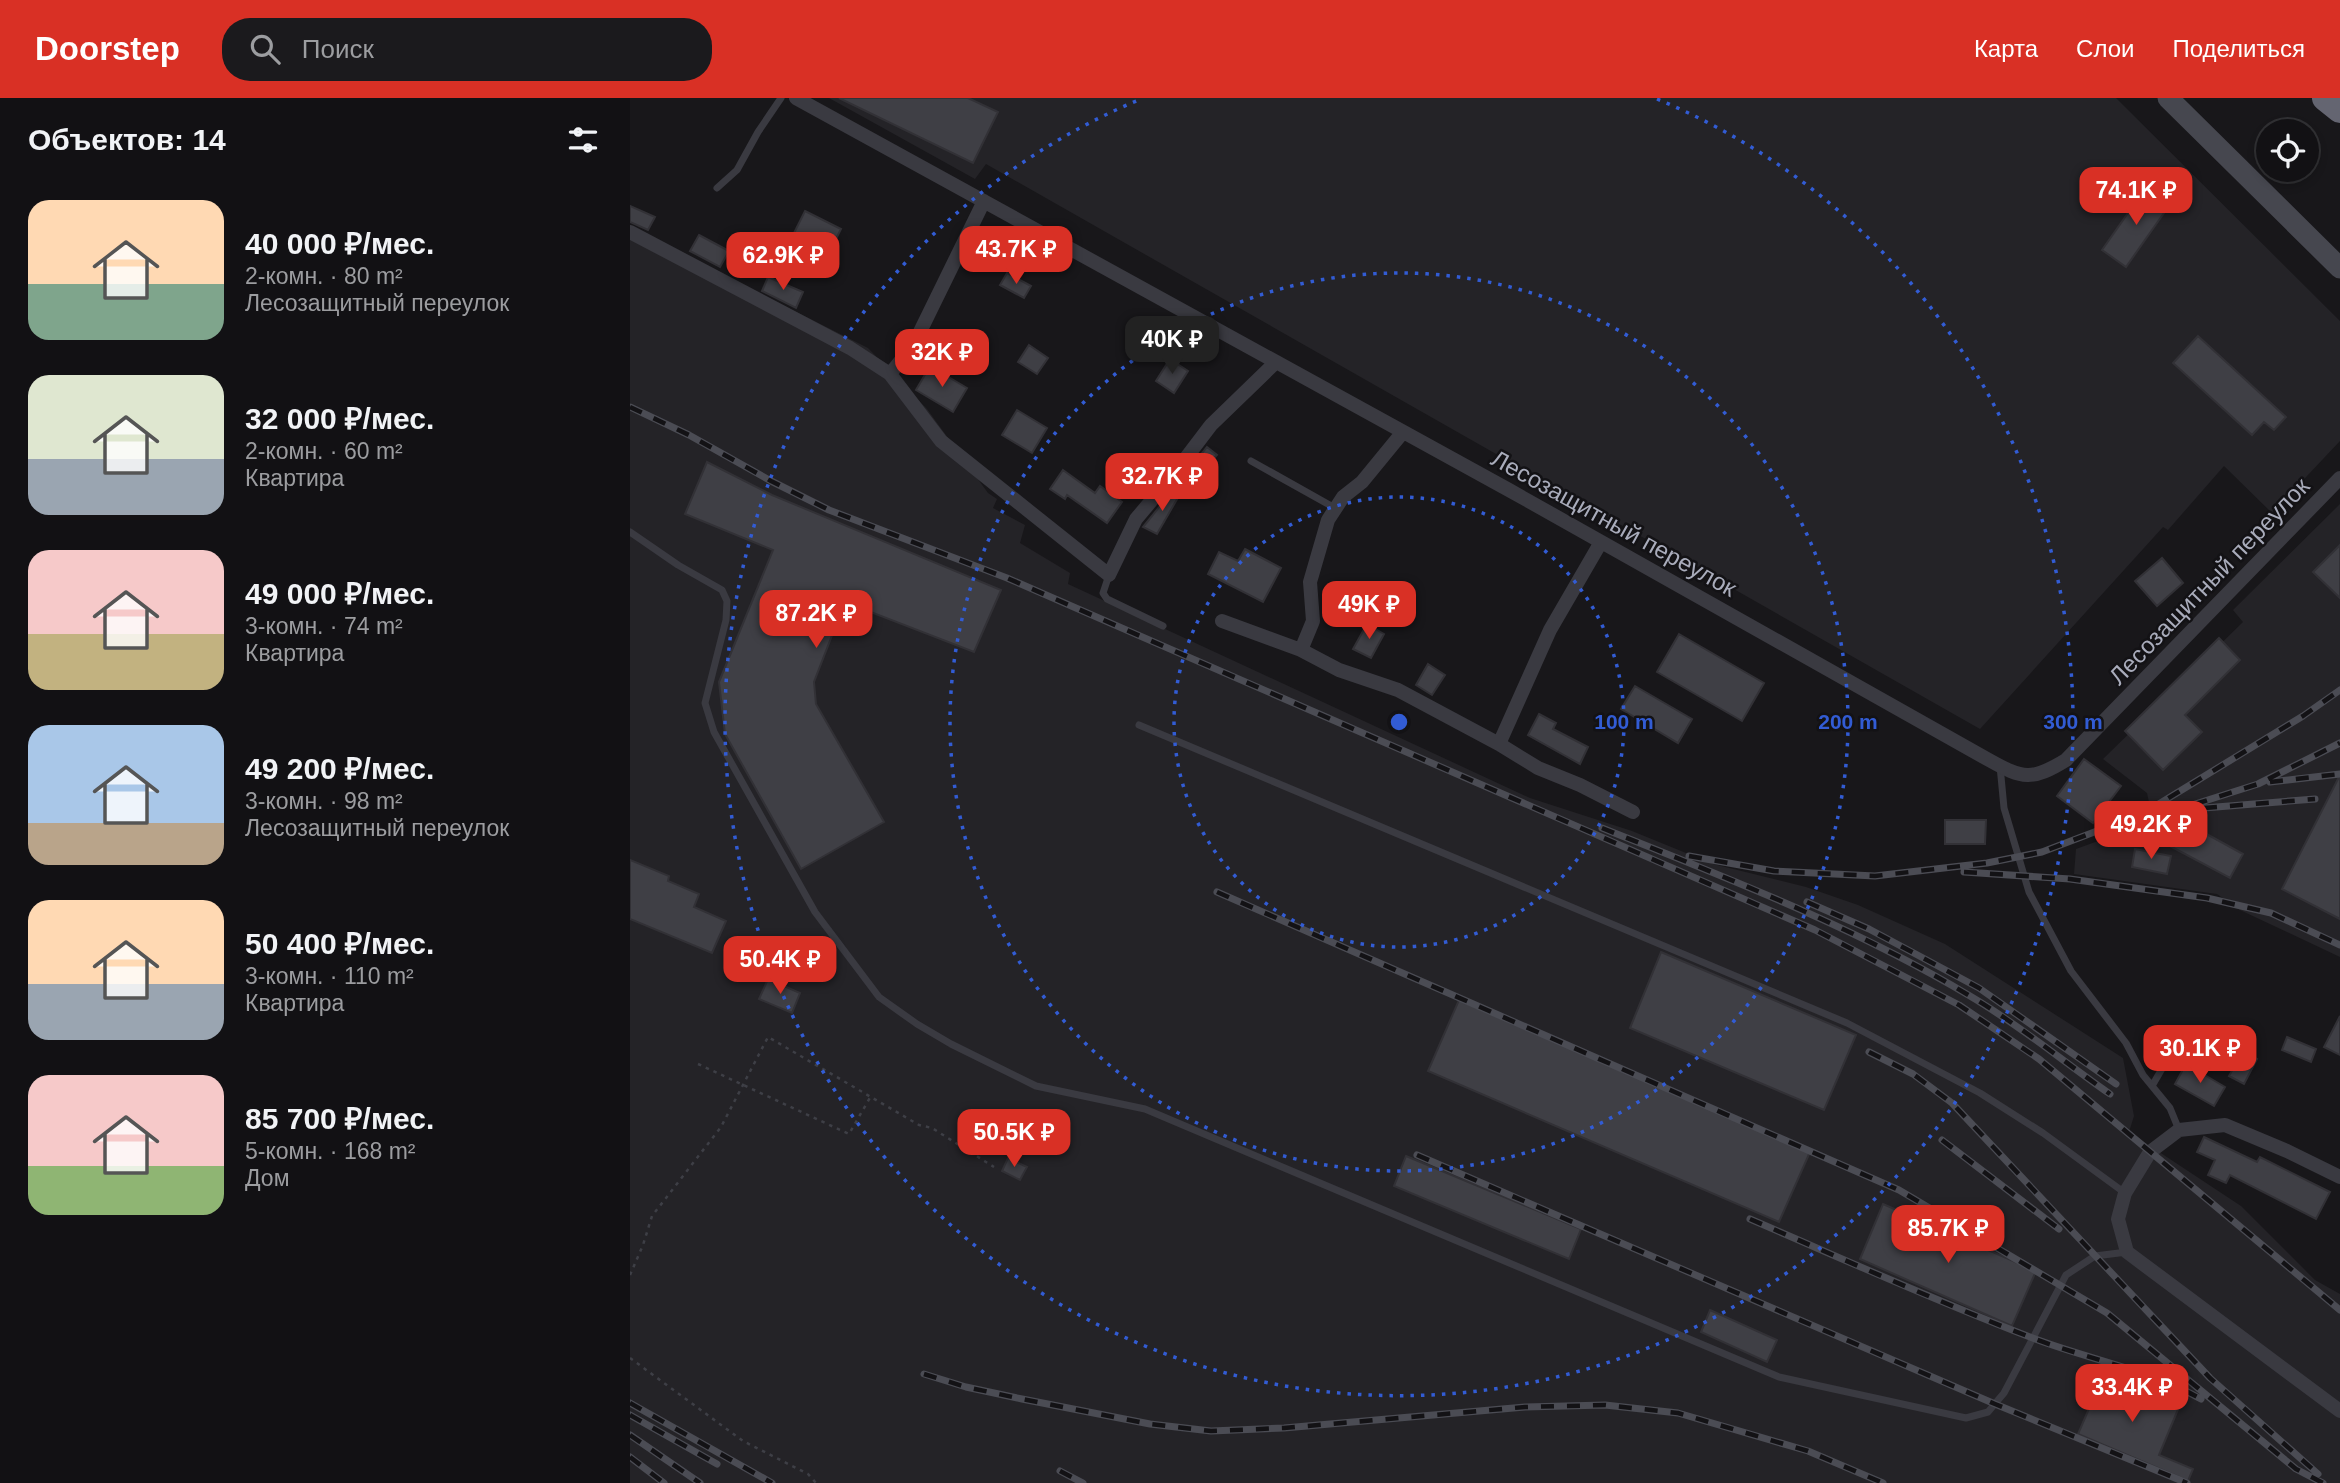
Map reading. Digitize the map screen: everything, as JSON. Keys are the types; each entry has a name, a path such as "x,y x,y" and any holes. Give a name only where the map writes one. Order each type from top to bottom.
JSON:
{"highway":[{"path":"2325,98 2340,110"}],"street":[{"name":"Лесозащитный переулок","path":"796,98 1403,432 2000,766 2025,776 2047,772 2066,760 2340,478"},
{"path":"2168,98 2340,268"},
{"path":"890,374 914,344 984,201"},
{"path":"630,233 850,348 890,374 941,441 1109,575 1136,519 1211,425 1276,362"},
{"path":"1301,650 1313,621 1310,582 1328,520 1343,497 1362,482 1403,432"},
{"path":"1499,744 1550,630 1601,542"},
{"path":"1222,621 1301,650 1339,670 1398,690 1538,768 1580,785 1633,812"},
{"path":"2340,1177 2225,1125 2179,1129 2150,1152 2125,1194 2118,1219 2127,1252 2340,1411"}],"lane":[{"path":"717,188 737,170 781,98"},
{"path":"1251,461 1336,509"},
{"path":"630,532 678,565 722,590 727,601 726,620 705,703 714,732 815,912 879,997 951,1044 1036,1086 1145,1109 1779,1377 1966,1418 1988,1412 2004,1393 2066,1275 2095,1256 2127,1252"},
{"path":"1109,575 1103,593 1107,599 1163,626"},
{"path":"1139,725 1847,1023 1980,1093 2043,1133 2125,1194"},
{"path":"2000,766 2004,808 2029,892 2071,971 2126,1044 2143,1075 2170,1108 2179,1129"},
{"path":"2152,1086 2174,1048"}],"path":[{"path":"630,1275 652,1216 721,1127 768,1037 919,1125 932,1128 995,1167"},
{"path":"698,1064 849,1134 871,1096"},
{"path":"630,1357 743,1441 808,1474 816,1483"}],"shaded area":[{"path":"829,98 2116,98 2340,321 2340,441 2272,513 2224,466 2168,530 2163,527 1980,729 986,164 975,179"},
{"path":"630,228 868,348 927,409 988,493 997,499 993,508 1025,525 1020,543 1070,573 1068,584 1530,798 1632,831 1713,864 1806,887 1858,905 1945,944 2123,1058 2134,1116 2129,1132 2241,1206 2315,1280 2340,1294 2340,1483 630,1483"},
{"path":"2340,504 2340,957 2240,910 2217,894 2074,874 2076,849 2153,821 2147,793 2103,759 2243,622 2233,610"}],"building":[{"path":"839,98 968,98 998,112 973,163"},
{"path":"2147,186 2171,203 2126,267 2102,250"},
{"path":"630,206 655,217 648,230 630,222"},
{"path":"805,211 841,229 829,253 793,235"},
{"path":"699,235 729,251 720,267 690,251"},
{"path":"1007,273 1031,286 1024,298 1000,285"},
{"path":"768,277 803,292 796,308 762,291"},
{"path":"2198,336 2286,417 2274,430 2264,422 2252,435 2173,363"},
{"path":"1029,345 1048,358 1037,374 1018,362"},
{"path":"1170,359 1188,371 1174,393 1156,381"},
{"path":"930,366 967,388 953,412 916,390"},
{"path":"1017,410 1047,428 1032,453 1002,435"},
{"path":"1207,447 1217,455 1201,474 1191,467"},
{"path":"707,462 772,495 1001,590 974,652 845,602 814,682 816,704 884,822 801,869 725,734 719,682 773,550 685,514"},
{"path":"1063,470 1095,493 1100,486 1122,502 1107,523 1067,495 1065,499 1050,489"},
{"path":"1173,490 1180,494 1157,534 1143,527"},
{"path":"2340,545 2340,598 2313,572"},
{"path":"1245,549 1281,568 1263,602 1208,574 1219,552 1238,561"},
{"path":"2162,558 2183,583 2157,606 2135,581"},
{"path":"1367,624 1384,634 1371,658 1353,649"},
{"path":"1679,634 1764,683 1742,721 1657,672"},
{"path":"2219,638 2240,660 2185,715 2202,732 2163,770 2125,731"},
{"path":"1428,664 1445,675 1432,695 1416,685"},
{"path":"1635,686 1692,719 1678,743 1621,709"},
{"path":"1539,714 1556,723 1553,729 1588,747 1580,764 1528,735"},
{"path":"2084,759 2121,786 2093,823 2057,796"},
{"path":"2340,775 2340,919 2282,889"},
{"path":"1945,820 1986,820 1985,844 1945,844"},
{"path":"2181,820 2243,854 2230,878 2168,845"},
{"path":"2135,849 2171,856 2167,874 2132,867"},
{"path":"630,860 669,876 668,881 699,894 694,907 726,921 712,953 630,919"},
{"path":"1661,952 1856,1035 1824,1110 1630,1028"},
{"path":"768,979 800,993 792,1013 759,999"},
{"path":"1459,1000 1810,1152 1779,1222 1428,1071"},
{"path":"2340,1016 2340,1055 2324,1047"},
{"path":"2287,1037 2316,1049 2311,1062 2282,1050"},
{"path":"2243,1051 2257,1059 2244,1084 2229,1076"},
{"path":"2186,1064 2225,1087 2214,1106 2175,1084"},
{"path":"2204,1137 2257,1162 2260,1157 2330,1192 2316,1219 2230,1175 2226,1183 2208,1175 2215,1160 2197,1152"},
{"path":"1406,1156 1581,1229 1569,1259 1394,1186"},
{"path":"1008,1158 1027,1167 1020,1180 1002,1171"},
{"path":"1883,1204 2036,1271 2012,1326 1860,1259"},
{"path":"1710,1310 1777,1340 1767,1362 1701,1332"},
{"path":"2104,1374 2179,1407 2159,1455 2193,1469 2188,1481 2078,1434"}],"railway":[{"path":"630,407 689,435 829,510 1007,578 1815,930 1959,1005 2039,1059 2340,1310"},
{"path":"1689,856 1774,871 1875,876 1987,863 2042,852 2144,813 2303,716 2340,690"},
{"path":"2145,820 2258,784 2340,743"},
{"path":"2270,782 2340,774"},
{"path":"2204,808 2315,799"},
{"path":"1602,828 1790,905 1926,971 2006,1019 2110,1094"},
{"path":"1964,872 2070,879 2207,898 2271,913 2340,945"},
{"path":"1217,892 1899,1190 2107,1313 2296,1469 2323,1483"},
{"path":"1807,902 1869,929 1979,988 2116,1084"},
{"path":"1869,1052 1913,1074 1952,1103 2210,1378 2318,1474"},
{"path":"1942,1140 2059,1229"},
{"path":"1417,1155 1995,1404 2187,1483"},
{"path":"1750,1219 1995,1323 2051,1345 2160,1380 2201,1399"},
{"path":"924,1374 966,1387 1022,1399 1150,1424 1211,1431 1284,1428 1525,1407 1605,1405 1678,1413 1808,1451 1883,1483"},
{"path":"630,1403 772,1483"},
{"path":"630,1415 717,1464"},
{"path":"630,1435 700,1483"},
{"path":"630,1457 664,1483"},
{"path":"1060,1471 1083,1483"}]}
